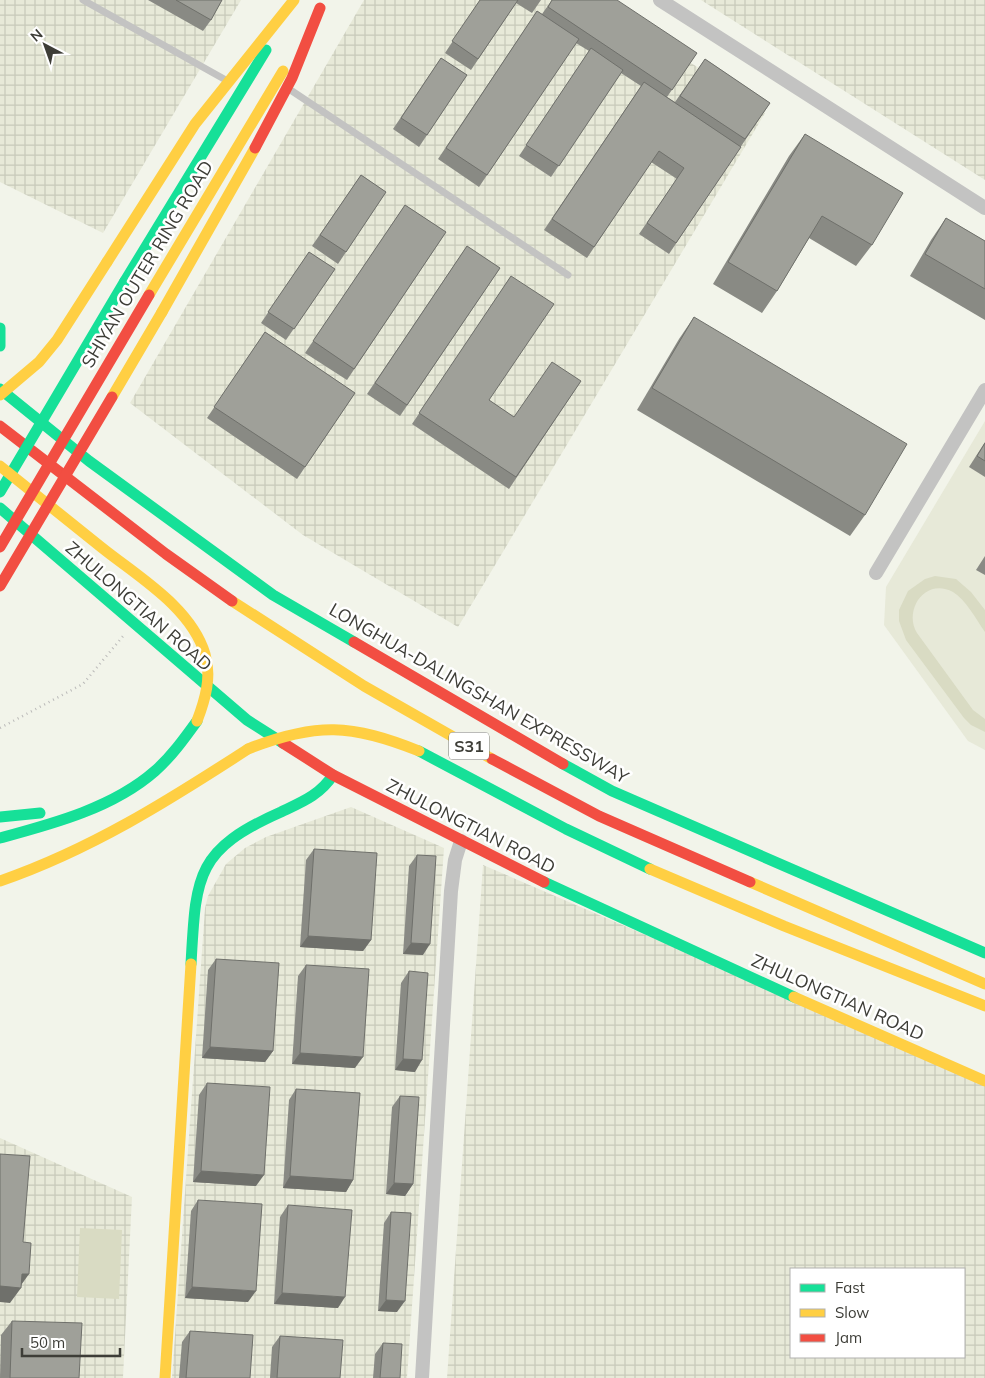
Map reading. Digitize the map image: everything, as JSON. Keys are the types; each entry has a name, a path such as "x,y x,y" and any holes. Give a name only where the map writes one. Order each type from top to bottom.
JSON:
{"main road":[{"path":"0,395 39,362 57,340 194,124 295,0"},
{"name":"SHIYAN OUTER RING ROAD","path":"0,492 295,0"},
{"path":"0,586 226,202 287,88 322,4"},
{"name":"SHIYAN OUTER RING ROAD","path":"0,547 322,4"},
{"path":"0,328 0,346"},
{"name":"LONGHUA-DALINGSHAN EXPRESSWAY","path":"0,389 175,526 273,595 522,741 612,791 985,953"},
{"name":"S31","path":"0,426 158,548 263,623 364,686 491,758 599,816 985,984"},
{"path":"0,466 168,600 188,619 204,649 209,677 206,699 197,721 182,741 147,778 95,806 63,819 0,838"},
{"name":"ZHULONGTIAN ROAD","path":"0,508 247,720 333,775 528,875 816,1007 985,1081"},
{"path":"0,881 35,870 77,853 196,783 248,749 276,736 323,727 383,735 419,751 585,839 674,880 754,915 985,1006"},
{"path":"165,1378 193,924 198,883 204,868 226,840 254,823 319,795 333,775"},
{"path":"136,805 196,783"},
{"path":"0,816 6,818 95,806"}],"street":[{"path":"660,0 985,208"},
{"path":"876,574 985,390"},
{"path":"422,1378 451,891 455,860 461,841"}],"lane":[{"path":"83,0 229,82"},
{"path":"287,88 568,275"}],"path":[{"path":"0,728 83,684 133,624"}],"shaded area":[{"path":"0,0 241,0 103,233 0,182"},
{"path":"364,0 598,0 765,113 458,627 303,535 130,403"},
{"path":"701,0 985,0 985,180"},
{"path":"985,421 985,750 968,741 884,625 886,587"},
{"path":"935,576 956,579 971,592 985,610 985,632 958,595 943,588 934,589 926,592 915,606 913,624 917,633 973,710 985,719 985,732 971,725 964,718 906,640 899,621 899,610 908,591 925,579"},
{"path":"351,807 444,848 407,1378 172,1378 205,908 208,896 226,864 245,848 266,837"},
{"path":"483,865 985,1081 985,1378 447,1378"},
{"path":"0,1138 132,1197 123,1378 0,1378"},
{"path":"80,1228 122,1230 119,1299 77,1297"}],"building":[{"path":"176,0 222,0 211,20"},
{"path":"480,0 518,0 478,59 452,41"},
{"path":"552,0 617,0 697,53 672,90 548,7"},
{"path":"537,11 579,39 487,175 446,148"},
{"path":"591,48 623,70 559,166 526,145"},
{"path":"441,58 467,75 427,135 401,118"},
{"path":"705,59 770,103 745,139 680,96"},
{"path":"644,82 741,147 676,243 647,223 684,168 659,151 594,247 552,219"},
{"path":"805,134 903,193 872,245 822,216 777,291 728,262"},
{"path":"361,175 386,192 346,252 320,235"},
{"path":"405,205 446,232 354,369 313,341"},
{"path":"946,218 985,241 985,289 925,254"},
{"path":"467,246 500,268 407,405 375,383"},
{"path":"309,252 335,269 294,329 268,312"},
{"path":"511,276 554,304 489,400 514,417 552,362 581,381 516,477 419,413"},
{"path":"694,317 907,444 865,515 652,388"},
{"path":"265,332 355,393 305,467 214,407"},
{"path":"985,443 985,461 977,456"},
{"path":"314,849 377,853 371,940 308,936"},
{"path":"417,855 436,856 430,944 411,943"},
{"path":"216,959 279,963 273,1051 210,1047"},
{"path":"306,965 369,969 363,1057 300,1053"},
{"path":"409,971 428,973 422,1060 403,1059"},
{"path":"207,1083 270,1087 264,1175 201,1171"},
{"path":"296,1089 360,1093 353,1180 290,1176"},
{"path":"400,1096 419,1097 413,1184 394,1183"},
{"path":"0,1154 30,1156 23,1242 31,1243 29,1274 22,1274 21,1288 0,1286"},
{"path":"198,1200 262,1204 256,1291 192,1287"},
{"path":"288,1205 352,1210 345,1297 282,1293"},
{"path":"391,1212 411,1213 405,1301 386,1300"},
{"path":"12,1321 82,1323 79,1378 10,1378"},
{"path":"190,1331 253,1335 250,1378 186,1378"},
{"path":"280,1336 343,1340 340,1378 277,1378"},
{"path":"383,1343 402,1344 400,1378 380,1378"}],"traffic: fast":[{"path":"125,281 266,50"},
{"path":"0,492 125,281"},
{"path":"0,328 0,346"},
{"path":"0,389 89,461 273,595 354,642"},
{"path":"0,508 247,720 283,743"},
{"path":"0,838 81,813 120,795 161,766 197,721"},
{"path":"419,751 566,829 650,869"},
{"path":"563,764 612,791 985,953"},
{"path":"191,964 195,908 199,887 206,869 216,854 231,839 316,793 333,775"},
{"path":"0,817 40,813"},
{"path":"544,882 794,997"}],"traffic: slow":[{"path":"107,262 195,124 294,0"},
{"path":"149,295 283,71"},
{"path":"162,312 255,148"},
{"path":"0,395 39,362 57,340 107,262"},
{"path":"112,397 162,312"},
{"path":"0,466 146,581 175,607 188,622 198,637 205,654 208,671 205,697 197,721"},
{"path":"232,601 364,686 492,759"},
{"path":"248,749 294,734 334,730 353,731 374,736 419,751"},
{"path":"0,881 65,855 128,823 248,749"},
{"path":"650,869 784,926 985,1006"},
{"path":"750,882 985,984"},
{"path":"165,1378 191,964"},
{"path":"794,997 985,1081"}],"traffic: jam":[{"path":"255,148 292,78 320,8"},
{"path":"0,547 149,295"},
{"path":"0,586 112,397"},
{"path":"0,426 166,554 232,601"},
{"path":"354,642 563,764"},
{"path":"283,743 333,775 544,882"},
{"path":"492,759 599,816 750,882"}]}
